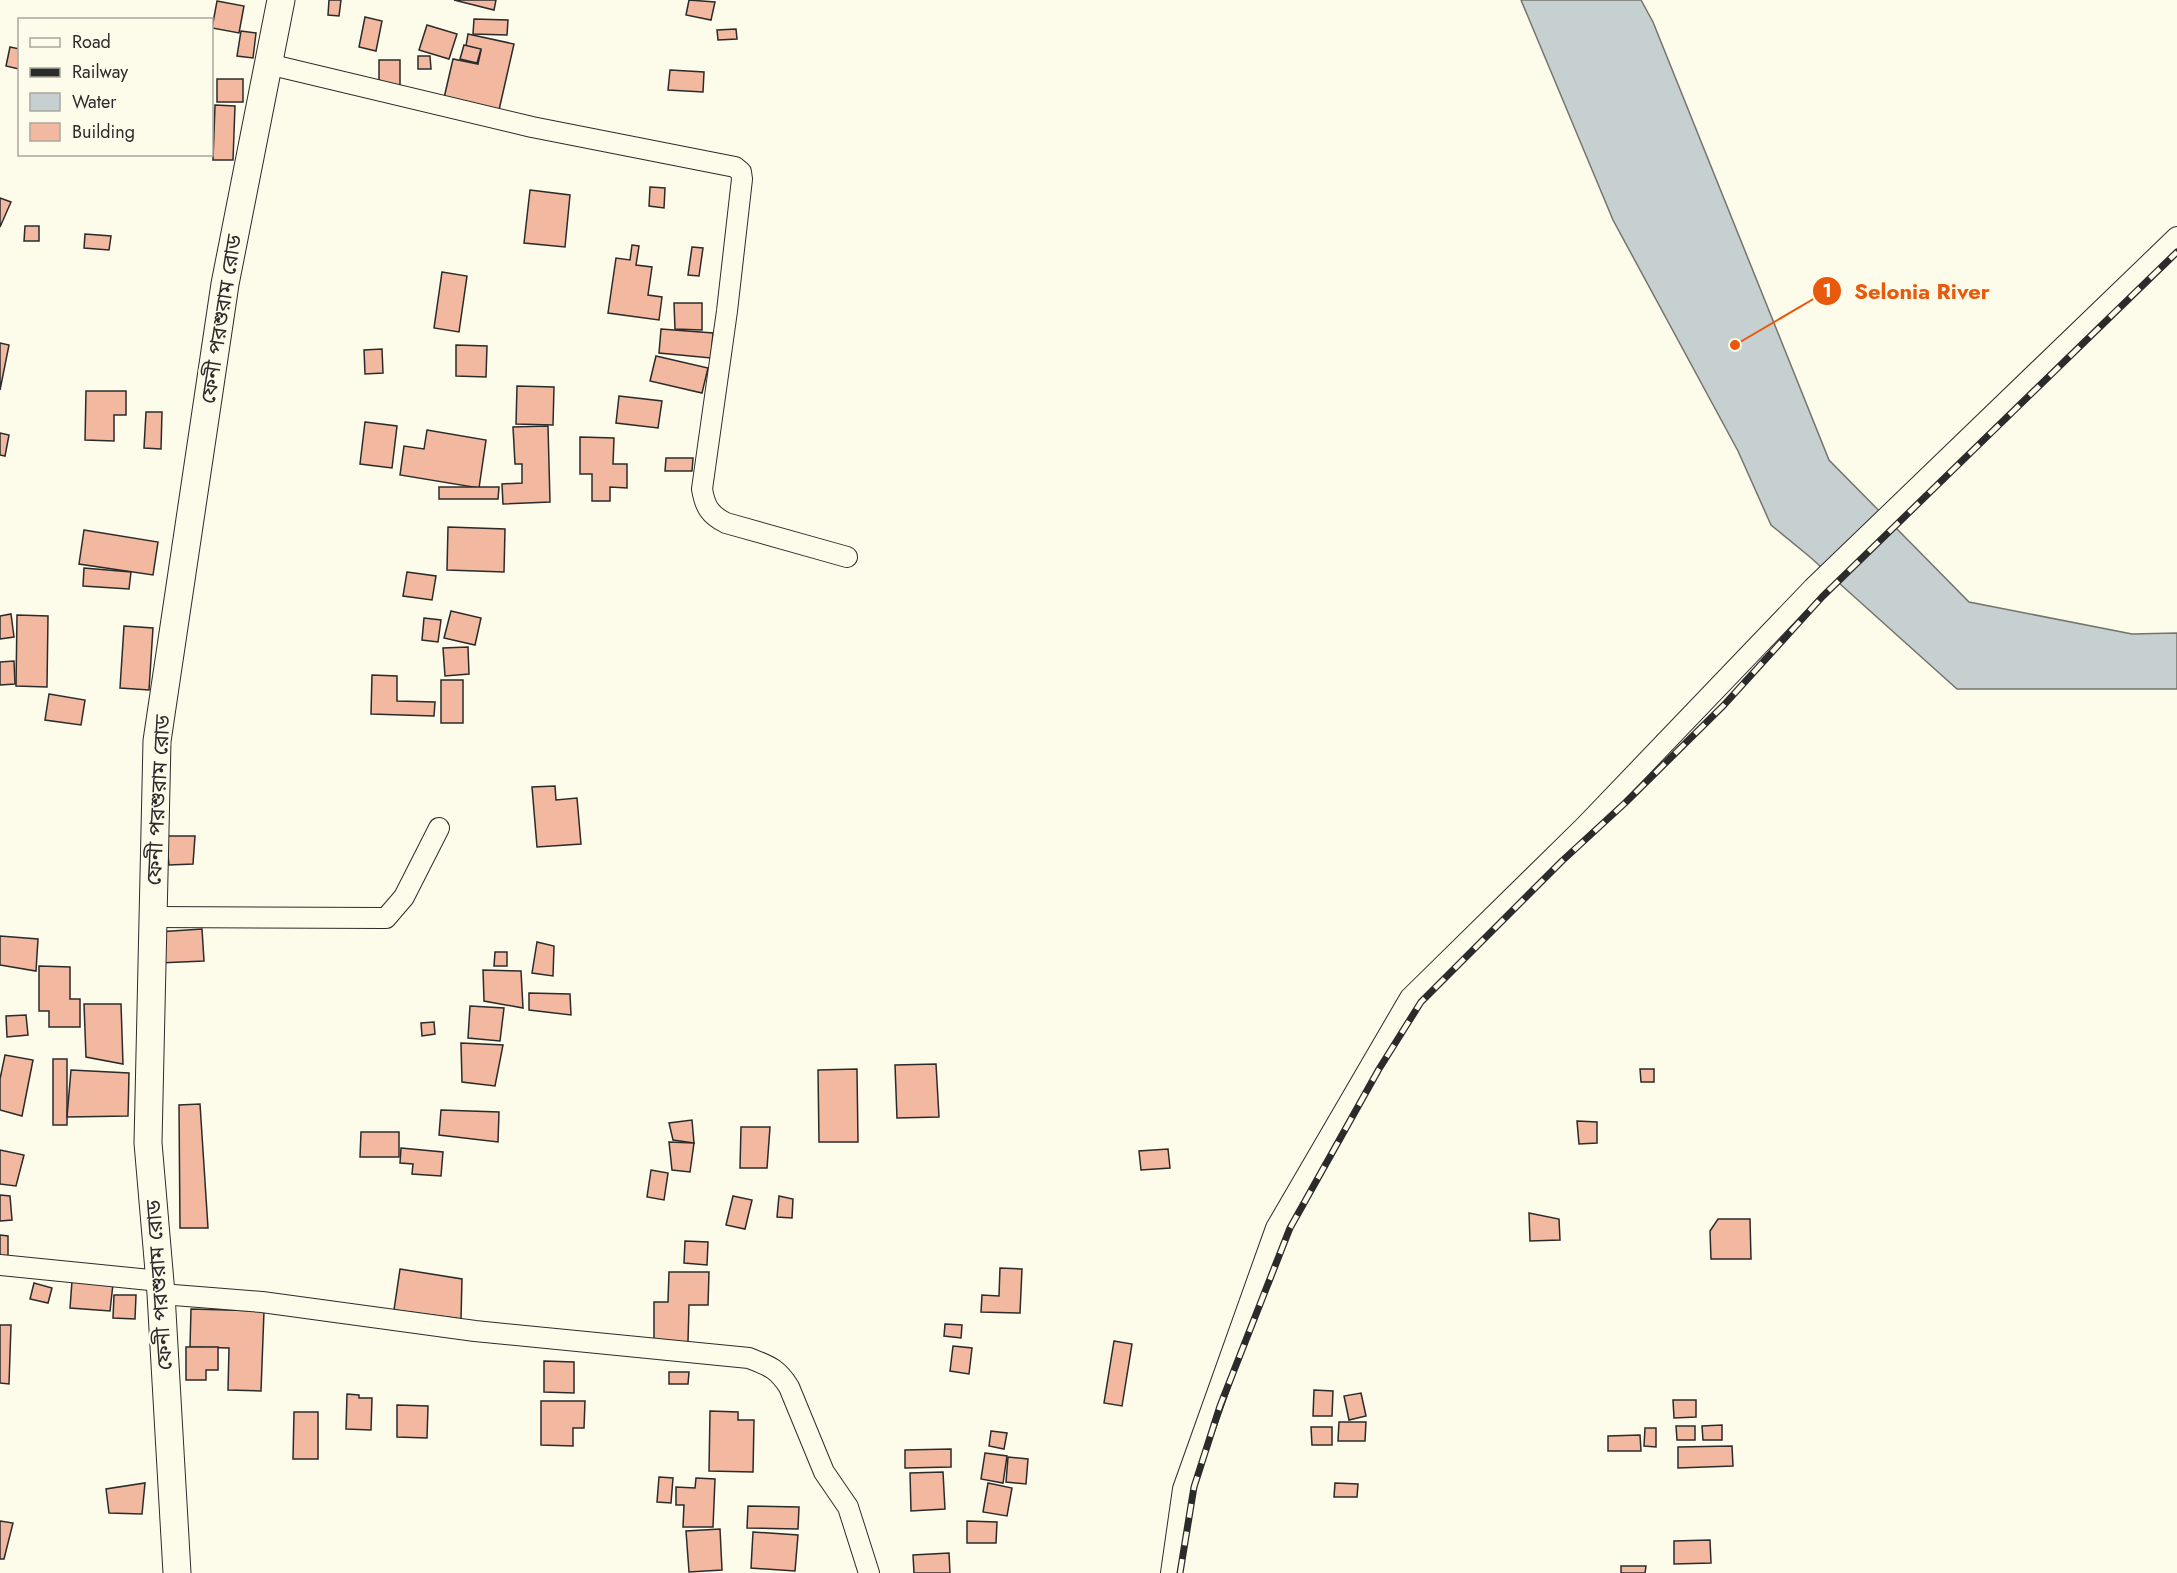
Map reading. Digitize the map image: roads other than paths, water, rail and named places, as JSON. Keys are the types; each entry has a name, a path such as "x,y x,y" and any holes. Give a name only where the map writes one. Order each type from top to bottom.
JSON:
{"main road":[{"name":"ফেনী পরশুরাম রোড","path":"177,1573 161,1288 148,1143 157,741 225,284 281,0"}],"street":[{"path":"268,64 532,127 735,167 741,172 727,311 702,489 704,503 712,516 726,523 847,557"},
{"path":"1171,1573 1183,1490 1276,1228 1410,998 1585,826 1813,588 2177,237"},
{"path":"153,917 386,918 404,897 439,828"},
{"path":"0,1265 475,1331 749,1358 781,1374 789,1387 824,1472 848,1507 870,1573"}],"water":[{"path":"1521,0 1641,0 1653,22 1829,460 1969,602 2132,634 2177,633 2177,689 1957,689 1771,525 1738,451 1613,220"}],"railway":[{"path":"1180,1573 1194,1487 1220,1406 1290,1228 1379,1069 1421,1002 1562,861 1625,803 1724,705 1822,597 2177,252"}],"place":[{"name":"Selonia River","path":"1735,345"}]}
